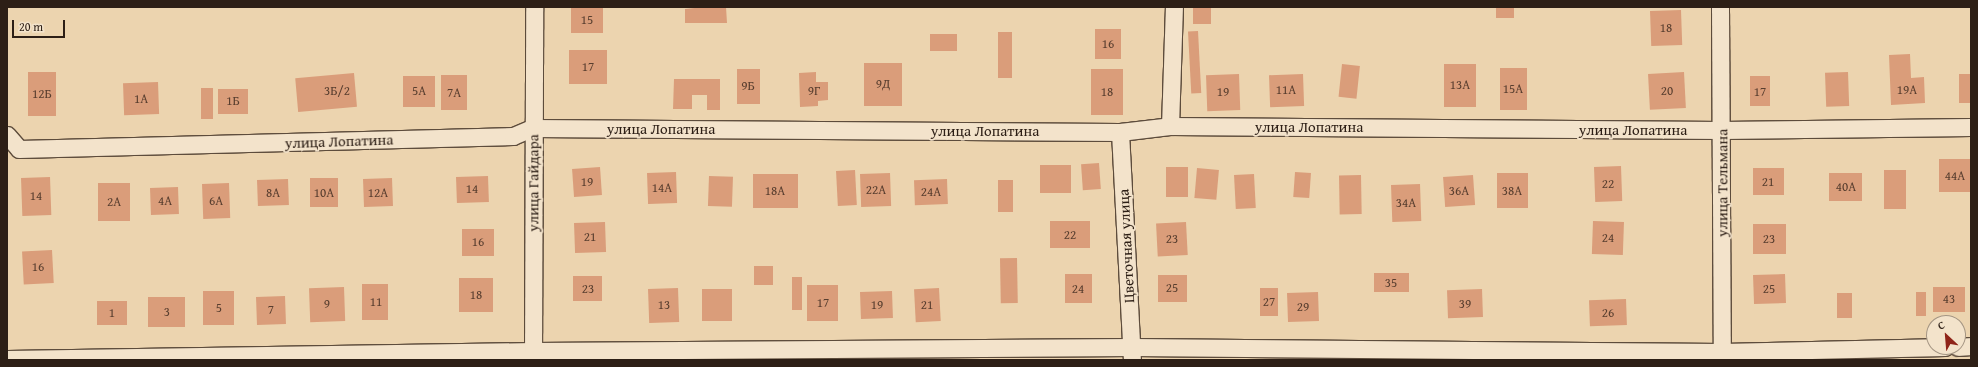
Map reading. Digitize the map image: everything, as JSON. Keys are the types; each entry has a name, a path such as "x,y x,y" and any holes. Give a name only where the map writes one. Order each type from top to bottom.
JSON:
{"street":[{"name":"улица Гайдара","path":"533,356 532,128 534,7"},
{"path":"1170,126 1174,7"},
{"name":"улица Тельмана","path":"1720,7 1722,130 1722,356"},
{"name":"улица Лопатина","path":"7,135 19,150 513,136 532,128 1120,132 1170,126 1722,130 1971,127"},
{"name":"Цветочная улица","path":"1120,132 1132,354"},
{"path":"7,359 1132,354 1722,356 1926,348"}],"building":[{"path":"571,7 603,7 603,33 571,33"},
{"path":"726,7 727,23 685,23 685,9"},
{"path":"1193,7 1211,7 1211,24 1193,24"},
{"path":"1496,7 1514,7 1514,18 1496,18"},
{"path":"1681,10 1682,45 1651,46 1650,11"},
{"path":"1095,29 1121,29 1121,59 1095,59"},
{"path":"1198,31 1201,93 1191,93 1188,32"},
{"path":"998,32 1012,32 1012,78 998,78"},
{"path":"930,34 957,34 957,51 930,51"},
{"path":"569,50 607,50 607,84 569,84"},
{"path":"1910,54 1911,78 1924,77 1925,103 1891,105 1889,55"},
{"path":"864,63 902,63 902,106 864,106"},
{"path":"1342,64 1360,66 1356,99 1339,97"},
{"path":"1444,64 1476,64 1476,107 1444,107"},
{"path":"1500,68 1527,68 1527,110 1500,110"},
{"path":"737,69 760,69 760,104 737,104"},
{"path":"1091,69 1123,69 1123,115 1091,115"},
{"path":"28,72 56,72 56,116 28,116"},
{"path":"816,72 816,82 828,82 828,100 818,101 818,106 800,107 799,73"},
{"path":"1684,72 1686,108 1650,110 1648,74"},
{"path":"1848,72 1849,106 1826,107 1825,73"},
{"path":"354,73 357,107 298,112 295,78"},
{"path":"1239,74 1240,110 1207,111 1206,75"},
{"path":"1303,74 1304,106 1270,107 1269,75"},
{"path":"1959,74 1971,74 1971,103 1959,103"},
{"path":"441,75 467,75 467,110 441,110"},
{"path":"403,76 435,76 435,107 403,107"},
{"path":"1750,76 1770,76 1770,106 1750,106"},
{"path":"674,79 720,79 720,110 707,110 707,95 692,95 692,109 673,109"},
{"path":"158,82 159,114 124,115 123,83"},
{"path":"201,88 213,88 213,119 201,119"},
{"path":"218,89 248,89 248,114 218,114"},
{"path":"1939,159 1971,159 1971,192 1939,192"},
{"path":"1099,163 1101,189 1083,190 1081,164"},
{"path":"1040,165 1071,165 1071,193 1040,193"},
{"path":"1621,166 1622,201 1595,202 1594,167"},
{"path":"600,167 602,195 574,197 572,169"},
{"path":"1166,167 1188,167 1188,197 1166,197"},
{"path":"1197,168 1219,170 1216,200 1194,198"},
{"path":"1753,168 1784,168 1784,195 1753,195"},
{"path":"855,170 857,205 838,206 836,171"},
{"path":"1884,170 1906,170 1906,209 1884,209"},
{"path":"676,172 677,203 648,204 647,173"},
{"path":"1295,172 1311,173 1309,198 1293,197"},
{"path":"890,173 891,206 861,207 860,174"},
{"path":"1497,173 1528,173 1528,208 1497,208"},
{"path":"1829,173 1862,173 1862,201 1829,201"},
{"path":"753,174 798,174 798,208 753,208"},
{"path":"1254,174 1256,208 1236,209 1234,175"},
{"path":"1339,175 1361,175 1362,214 1340,214"},
{"path":"1473,175 1475,205 1445,207 1443,177"},
{"path":"488,176 489,202 457,203 456,177"},
{"path":"709,176 733,177 732,207 708,206"},
{"path":"50,177 51,215 22,216 21,178"},
{"path":"310,178 338,178 338,207 310,207"},
{"path":"392,178 393,206 364,207 363,179"},
{"path":"288,179 289,205 258,206 257,180"},
{"path":"947,179 948,204 915,205 914,180"},
{"path":"998,180 1013,180 1013,212 998,212"},
{"path":"98,183 130,183 130,221 98,221"},
{"path":"229,183 230,218 203,219 202,184"},
{"path":"1420,184 1421,221 1392,222 1391,185"},
{"path":"178,187 179,214 151,215 150,188"},
{"path":"1050,221 1090,221 1090,248 1050,248"},
{"path":"1593,221 1624,222 1623,255 1592,254"},
{"path":"605,222 606,252 575,253 574,223"},
{"path":"1186,222 1188,255 1158,257 1156,224"},
{"path":"1753,224 1786,224 1786,254 1753,254"},
{"path":"462,229 494,229 494,256 462,256"},
{"path":"52,250 54,283 24,285 22,252"},
{"path":"1000,258 1017,258 1018,303 1001,303"},
{"path":"754,266 773,266 773,285 754,285"},
{"path":"1374,273 1409,273 1409,292 1374,292"},
{"path":"1065,274 1092,274 1092,303 1065,303"},
{"path":"1785,274 1786,303 1754,304 1753,275"},
{"path":"1158,275 1187,275 1187,302 1158,302"},
{"path":"573,276 602,276 602,301 573,301"},
{"path":"792,277 802,277 802,310 792,310"},
{"path":"459,278 493,278 493,312 459,312"},
{"path":"362,284 388,284 388,320 362,320"},
{"path":"807,285 838,285 838,321 807,321"},
{"path":"344,287 345,321 310,322 309,288"},
{"path":"1933,287 1965,287 1965,312 1933,312"},
{"path":"678,288 679,322 649,323 648,289"},
{"path":"939,288 941,321 916,322 914,289"},
{"path":"1260,288 1278,288 1278,316 1260,316"},
{"path":"702,289 732,289 732,321 702,321"},
{"path":"1482,289 1483,317 1448,318 1447,290"},
{"path":"203,291 234,291 234,325 203,325"},
{"path":"892,291 893,318 861,319 860,292"},
{"path":"1318,292 1319,321 1288,322 1287,293"},
{"path":"1916,292 1926,292 1926,316 1916,316"},
{"path":"1837,293 1852,293 1852,318 1837,318"},
{"path":"285,296 286,324 257,325 256,297"},
{"path":"148,297 185,297 185,327 148,327"},
{"path":"1626,299 1627,325 1590,326 1589,300"},
{"path":"97,301 127,301 127,325 97,325"}]}
